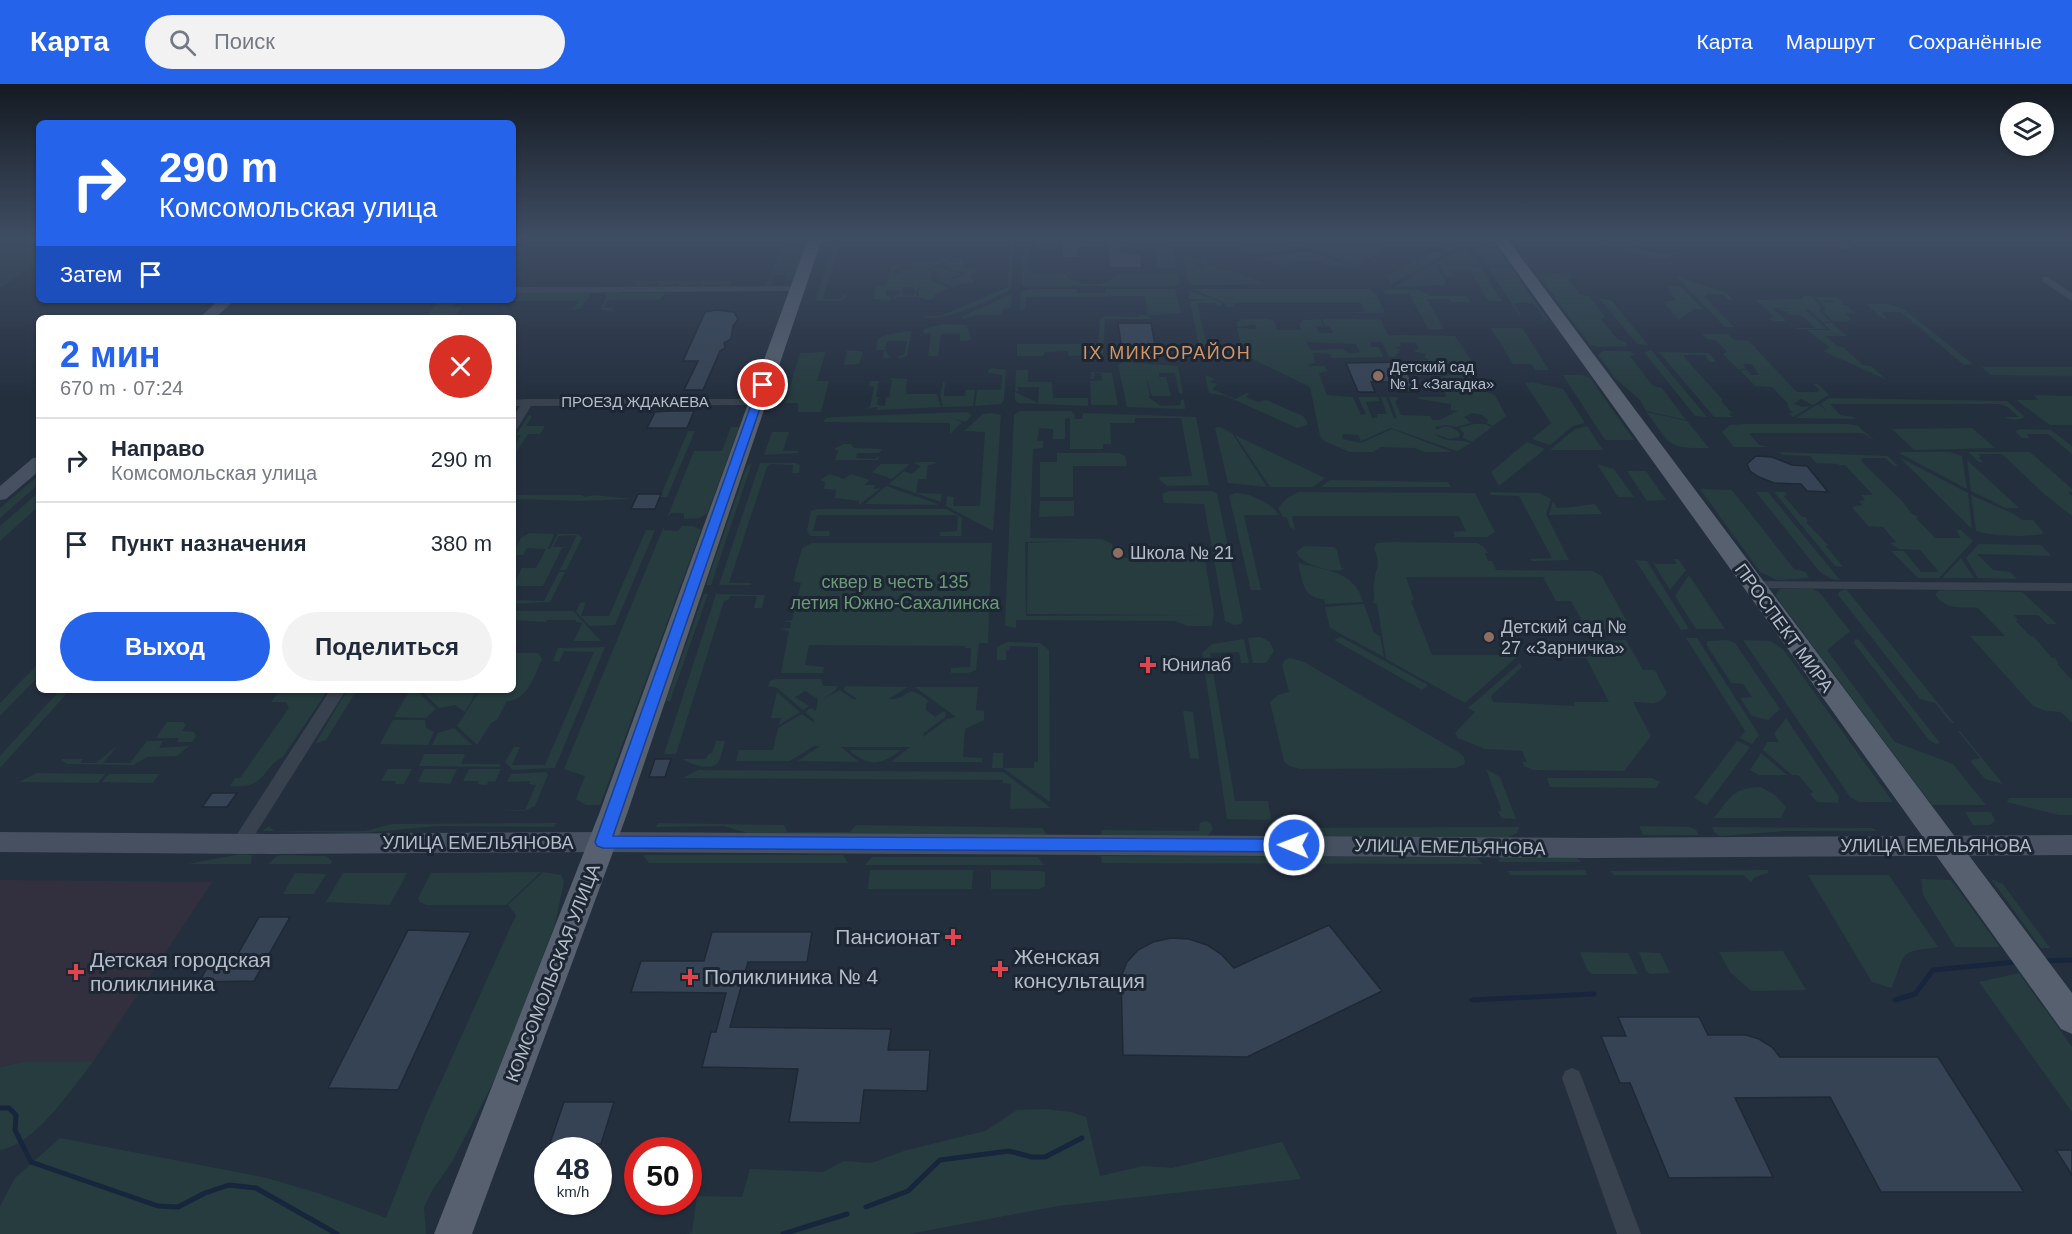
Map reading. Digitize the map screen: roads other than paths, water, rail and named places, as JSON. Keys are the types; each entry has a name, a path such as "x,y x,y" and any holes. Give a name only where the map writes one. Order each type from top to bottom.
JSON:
{"main road":[{"name":"КОМСОМОЛЬСКАЯ УЛИЦА","path":"453,1234 603,842 797,290"},
{"name":"ПРОСПЕКТ МИРА","path":"1537,290 2072,1019"},
{"path":"210,315 224,303"},
{"path":"0,495 36,465"},
{"name":"УЛИЦА ЕМЕЛЬЯНОВА","path":"0,842 240,844 603,842 1557,848 2072,845"}],"street":[{"path":"516,290 560,290"},
{"path":"516,422 528,402"},
{"name":"ПРОЕЗД ЖДАКАЕВА","path":"516,403 757,402"},
{"path":"1753,585 2072,587"},
{"path":"240,844 336,693"},
{"path":"1572,1078 1629,1234"}],"waterway":[{"path":"2044,961 2072,960"},
{"path":"1895,1000 1915,994 1933,970 2016,962"},
{"path":"1472,1000 1594,994"},
{"path":"0,1108 9,1108 16,1115 15,1130 31,1162 158,1206 178,1207 205,1193 229,1185 256,1188 337,1234"},
{"path":"866,1207 908,1191 940,1160 1009,1151 1032,1157 1045,1157 1082,1138"},
{"path":"783,1234 847,1214"}],"place":[{"name":"Детский сад № 1 «Загадка»","path":"1378,376"},
{"name":"Школа № 21","path":"1118,553"},
{"name":"Детский сад № 27 «Зарничка»","path":"1489,637"},
{"name":"Юнилаб","path":"1148,665"},
{"name":"Пансионат","path":"953,937"},
{"name":"Женская консультация","path":"1000,969"},
{"name":"Детская городская поликлиника","path":"76,972"},
{"name":"Поликлиника № 4","path":"690,977"}],"district":[{"name":"IX МИКРОРАЙОН","path":"1167,353"}],"park label":[{"name":"сквер в честь 135 летия Южно-Сахалинска","path":"895,592"}]}
